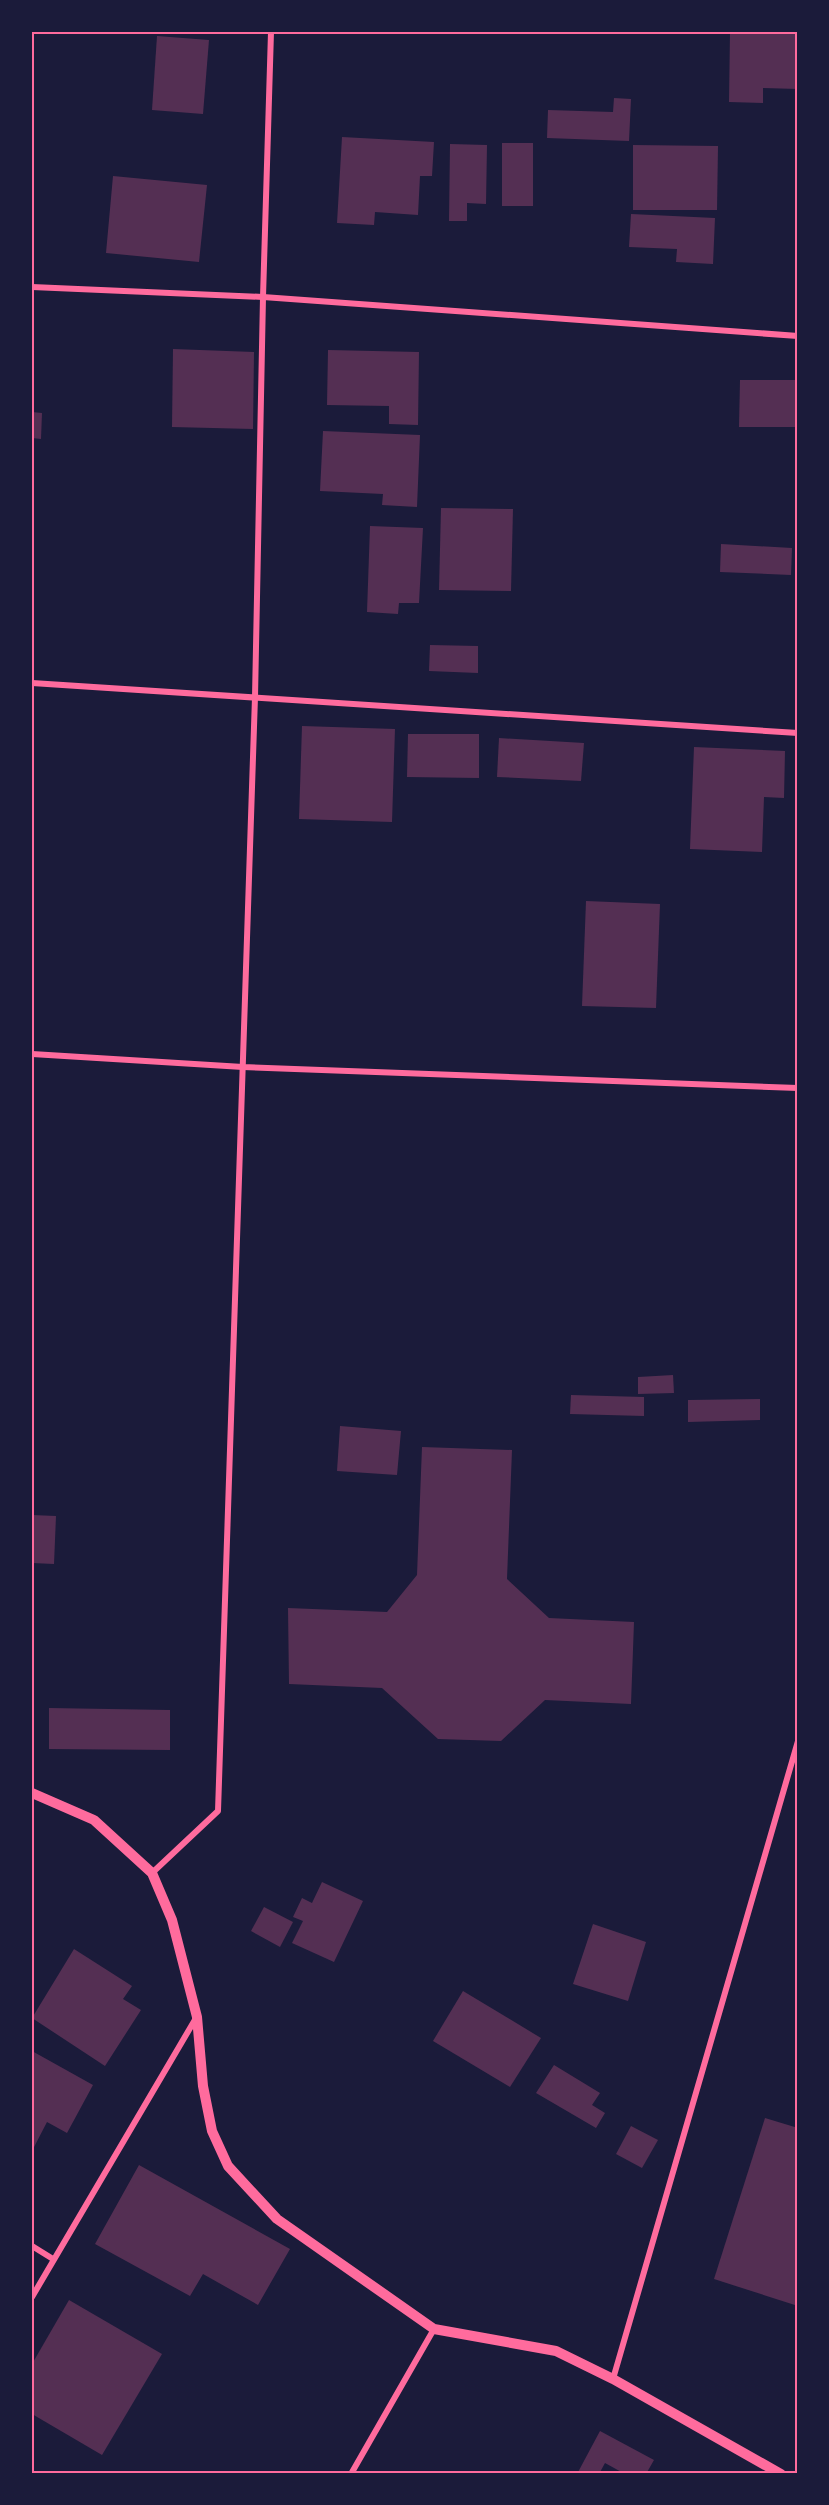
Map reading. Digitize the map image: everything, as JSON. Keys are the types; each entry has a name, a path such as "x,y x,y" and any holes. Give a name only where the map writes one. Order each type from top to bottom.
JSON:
{"street":[{"path":"152,1873 218,1810 255,697 271,32"},
{"path":"32,287 263,297 798,336"},
{"path":"32,683 798,733"},
{"path":"32,1054 243,1067 798,1088"},
{"path":"613,2379 798,1741"},
{"path":"32,1793 94,1820 152,1873 172,1920 197,2017 203,2086 212,2131 228,2166 277,2219 434,2329 556,2351 613,2379 779,2473"},
{"path":"32,2297 197,2017"},
{"path":"32,2246 53,2259"},
{"path":"351,2474 434,2329"}],"building":[{"path":"730,32 798,32 798,89 763,88 763,103 729,102"},
{"path":"157,36 209,40 203,114 152,110"},
{"path":"614,98 631,99 629,141 547,138 548,110 613,112"},
{"path":"342,137 434,142 432,176 420,176 418,215 375,212 374,225 337,223"},
{"path":"502,143 533,143 533,206 502,206"},
{"path":"450,144 487,145 486,204 467,203 467,221 449,221"},
{"path":"633,145 718,146 717,210 633,210"},
{"path":"113,176 207,185 199,262 106,253"},
{"path":"631,214 715,218 713,264 676,262 677,249 629,247"},
{"path":"173,349 254,352 253,429 172,427"},
{"path":"328,350 419,352 418,425 389,424 389,406 327,405"},
{"path":"740,380 798,380 798,427 739,427"},
{"path":"32,412 42,413 41,439 32,438"},
{"path":"323,431 420,435 417,507 382,505 383,494 320,491"},
{"path":"441,508 513,509 511,591 439,590"},
{"path":"370,526 423,528 419,603 399,603 398,614 367,612"},
{"path":"721,544 792,548 791,575 720,572"},
{"path":"430,645 478,646 478,673 429,671"},
{"path":"302,726 395,729 392,822 299,819"},
{"path":"408,734 479,734 479,778 407,777"},
{"path":"499,738 584,743 581,781 497,777"},
{"path":"694,747 785,751 784,798 764,797 762,852 690,849"},
{"path":"586,901 660,904 656,1008 582,1006"},
{"path":"673,1375 674,1393 638,1394 638,1377"},
{"path":"571,1395 644,1397 644,1416 570,1414"},
{"path":"760,1399 760,1420 688,1422 688,1400"},
{"path":"340,1426 401,1431 397,1475 337,1471"},
{"path":"422,1447 512,1450 507,1579 549,1618 634,1622 631,1704 545,1700 501,1741 438,1739 382,1688 289,1684 288,1608 387,1612 417,1575"},
{"path":"32,1515 56,1516 54,1564 32,1563"},
{"path":"49,1708 170,1710 170,1750 49,1749"},
{"path":"322,1882 363,1901 334,1962 292,1943 303,1921 293,1917 302,1898 312,1903"},
{"path":"264,1907 293,1922 280,1947 251,1931"},
{"path":"593,1924 646,1942 628,2001 573,1984"},
{"path":"74,1949 132,1986 123,1999 141,2010 105,2066 32,2018"},
{"path":"463,1991 541,2038 510,2087 433,2041"},
{"path":"32,2051 93,2085 67,2133 47,2122 32,2151"},
{"path":"554,2065 600,2093 592,2105 605,2113 596,2128 536,2093"},
{"path":"765,2118 798,2128 798,2306 714,2279"},
{"path":"631,2126 658,2140 642,2168 616,2154"},
{"path":"139,2165 290,2249 258,2305 203,2274 190,2296 95,2244"},
{"path":"69,2300 162,2354 102,2455 32,2414 32,2364"},
{"path":"600,2431 654,2460 646,2474 625,2474 605,2463 599,2474 577,2474"}]}
